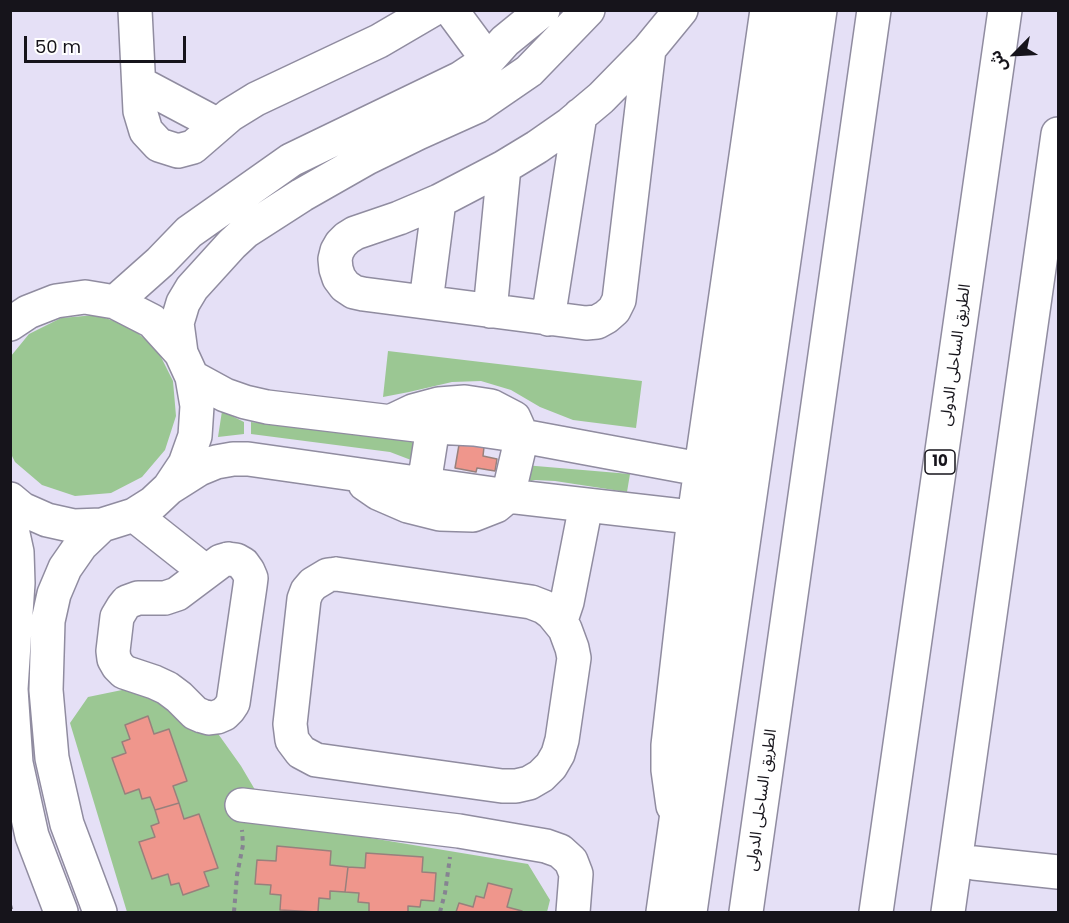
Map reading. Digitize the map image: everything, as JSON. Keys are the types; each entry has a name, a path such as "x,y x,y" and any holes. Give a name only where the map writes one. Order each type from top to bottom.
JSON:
{"main road":[{"path":"135,10 140,111 146,131 159,145 178,151 193,147 243,106 379,41 432,10"},
{"path":"451,10 488,60"},
{"path":"115,302 160,262 189,232 291,160 461,78 488,60 505,41 543,10"},
{"path":"169,488 185,464 195,436 197,406 177,336 177,323 183,303 192,288 246,231 302,195 367,158 478,106 529,71 588,10"},
{"path":"649,49 619,300 614,310 606,317 597,322 586,323 363,294 354,292 339,279 335,259 341,244 347,238 354,233 399,218 439,201 537,147 601,98 649,49 681,10"},
{"path":"690,912 718,499 767,10"},
{"path":"663,912 718,499 791,10"},
{"path":"718,499 820,10"},
{"name":"الطريق الساحلى الدولى","path":"746,912 874,10"},
{"name":"الطريق الساحلى الدولى","path":"876,912 1005,10"},
{"path":"139,83 218,125"},
{"path":"548,319 580,115"},
{"path":"968,912 1038,356 1059,134"},
{"path":"490,311 504,167"},
{"path":"426,302 439,201"},
{"path":"948,912 1038,356 1059,285"},
{"path":"10,324 28,312 56,301 85,297 115,302 152,321 186,365 225,395 267,407 522,436 718,499"},
{"path":"350,473 378,493 408,506 440,514 473,515 496,506 507,496 522,436 514,418 491,406 465,402 439,404 413,411 390,422"},
{"path":"424,484 433,427"},
{"path":"10,499 22,508 47,520 74,526 102,525 134,515 153,503 169,488 199,469 216,462 248,459 575,504 718,499"},
{"path":"551,614 531,602 345,575 327,575 313,584 304,599 290,724 292,740 301,752 316,760 502,786 529,783 541,776 558,754 562,740 573,658 566,629 551,614 549,594 575,504"},
{"path":"134,515 206,572"},
{"path":"10,520 17,552 18,583 11,689 16,763 32,836 61,912"},
{"path":"100,912 67,824 52,758 46,690 48,621 54,594 65,568 81,545 102,525"},
{"path":"236,560 243,564 251,578 233,703 224,714 209,718 195,713 167,688 124,672 114,659 113,651 117,617 123,606 138,598 171,596 183,590 206,572 221,561 236,560"},
{"path":"242,805 459,831 546,846 560,851 571,861 576,874 573,912"},
{"path":"975,863 1059,872"}],"path":[{"path":"234,912 237,875 243,845 242,805"},
{"path":"440,912 449,862 459,831"},
{"path":"10,905 12,912"}],"green space":[{"path":"96,315 129,326 157,349 173,381 176,416 165,450 142,477 111,493 75,496 42,485 15,462 11,454 11,356 29,334 61,318"},
{"path":"388,351 642,381 636,428 573,420 540,407 511,390 481,381 452,382 383,397"},
{"path":"222,411 244,422 244,434 218,437"},
{"path":"251,422 414,442 418,445 411,460 390,452 251,434"},
{"path":"524,465 630,474 627,492 555,481 535,480 520,484"},
{"path":"156,683 204,714 241,766 274,822 528,864 550,900 547,912 127,912 70,723 88,697"}],"building":[{"path":"464,416 484,447 483,456 497,459 495,471 477,468 476,472 455,468"},
{"path":"148,716 154,734 169,729 187,781 173,786 179,803 155,810 150,797 142,799 139,789 125,794 112,758 126,753 122,742 130,739 125,725"},
{"path":"179,803 184,819 199,814 218,868 204,872 209,886 183,895 179,883 171,885 168,874 152,879 139,842 155,837 151,826 159,823 155,810"},
{"path":"277,846 331,851 330,865 348,867 345,892 330,891 330,899 319,898 318,912 280,910 281,895 270,894 271,885 255,884 257,860 276,861"},
{"path":"366,853 423,857 422,872 436,873 434,901 421,900 420,907 408,906 408,912 369,912 369,903 358,902 359,893 345,892 348,867 365,868"},
{"path":"488,883 512,889 507,907 522,911 456,912 459,903 473,907 476,896 484,898"}]}
